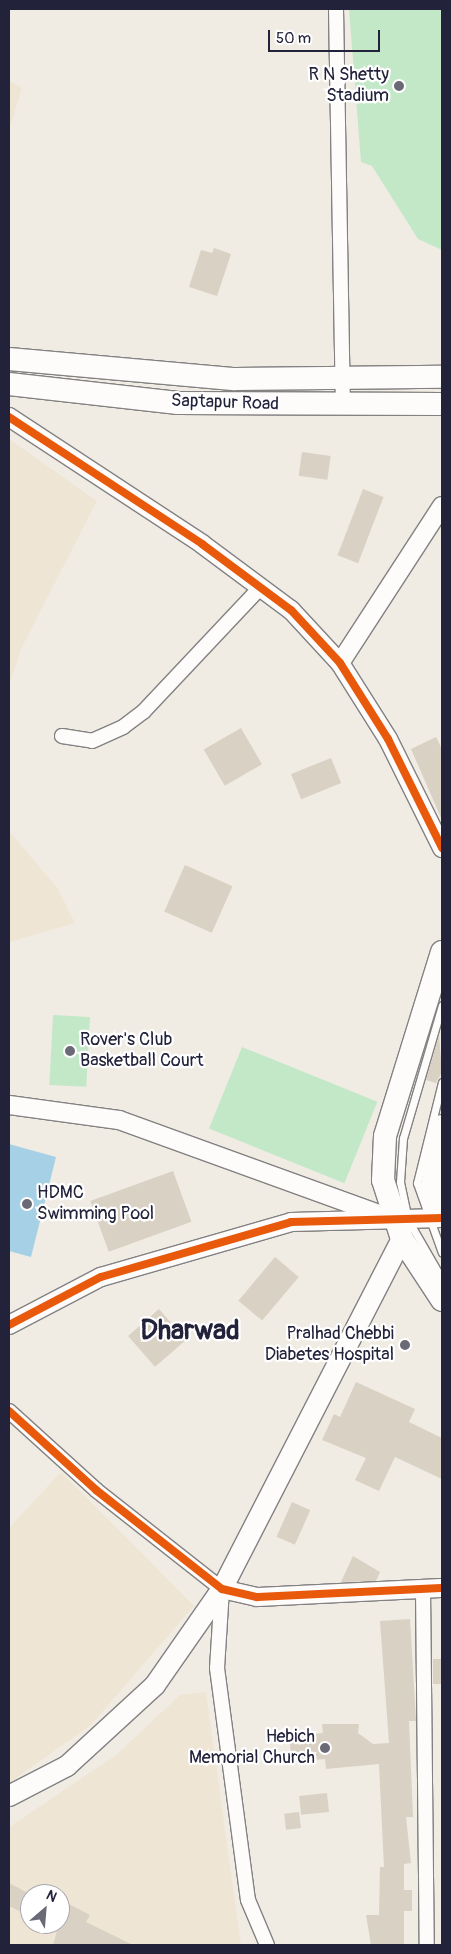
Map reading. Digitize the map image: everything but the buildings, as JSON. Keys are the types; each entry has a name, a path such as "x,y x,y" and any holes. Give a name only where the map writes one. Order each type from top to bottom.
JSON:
{"main road":[{"name":"Saptapur Road","path":"9,359 235,379 442,377"},
{"name":"Saptapur Road","path":"9,384 178,403 343,406 442,404"},
{"path":"442,952 385,1136 383,1180 401,1226 442,1300"},
{"path":"437,1217 432,1185 442,1126"},
{"path":"9,1796 67,1766 155,1685 222,1589 401,1226"}],"street":[{"path":"336,9 343,406"},
{"path":"9,417 202,544 259,589 292,610 340,663 388,739 442,848"},
{"path":"340,663 442,506"},
{"path":"62,736 92,741 122,727 144,710 259,589"},
{"path":"9,1105 119,1120 401,1226"},
{"path":"9,1325 101,1278 291,1222 401,1226 437,1217"},
{"path":"11,1408 96,1490 222,1589 257,1597 442,1588"},
{"path":"422,1588 427,1945"},
{"path":"222,1589 217,1668 248,1900 267,1945"}],"lane":[{"path":"442,1005 403,1138 400,1182 401,1226 442,1279"},
{"path":"442,1082 417,1183 437,1217 442,1253"}],"shaded area":[{"path":"9,81 22,88 9,130"},
{"path":"9,439 97,501 22,647 9,685"},
{"path":"9,831 58,889 75,923 9,942"},
{"path":"61,1472 194,1606 91,1725 9,1783 9,1528"},
{"path":"206,1692 241,1945 9,1945 9,1827 116,1755 180,1695"}],"green space":[{"name":"R N Shetty Stadium","path":"349,9 442,9 442,250 418,239 372,166 361,162"},
{"name":"Rover's Club Basketball Court","path":"53,1015 90,1017 86,1087 49,1085"},
{"path":"242,1047 377,1102 344,1183 209,1129"}],"water":[{"name":"HDMC Swimming Pool","path":"9,1144 56,1157 31,1257 9,1251"}],"cycle path":[{"path":"9,417 202,544 291,610 340,663 388,739 442,848"},
{"path":"9,1325 101,1277 291,1222 442,1218"},
{"path":"9,1411 96,1490 222,1589 257,1597 442,1588"}],"place":[{"name":"R N Shetty Stadium","path":"399,86"},
{"name":"Rover's Club Basketball Court","path":"70,1051"},
{"name":"HDMC Swimming Pool","path":"27,1204"},
{"name":"Pralhad Chebbi Diabetes Hospital","path":"405,1345"},
{"name":"Hebich Memorial Church","path":"325,1748"}],"district":[{"name":"Dharwad","path":"190,1331"}]}
